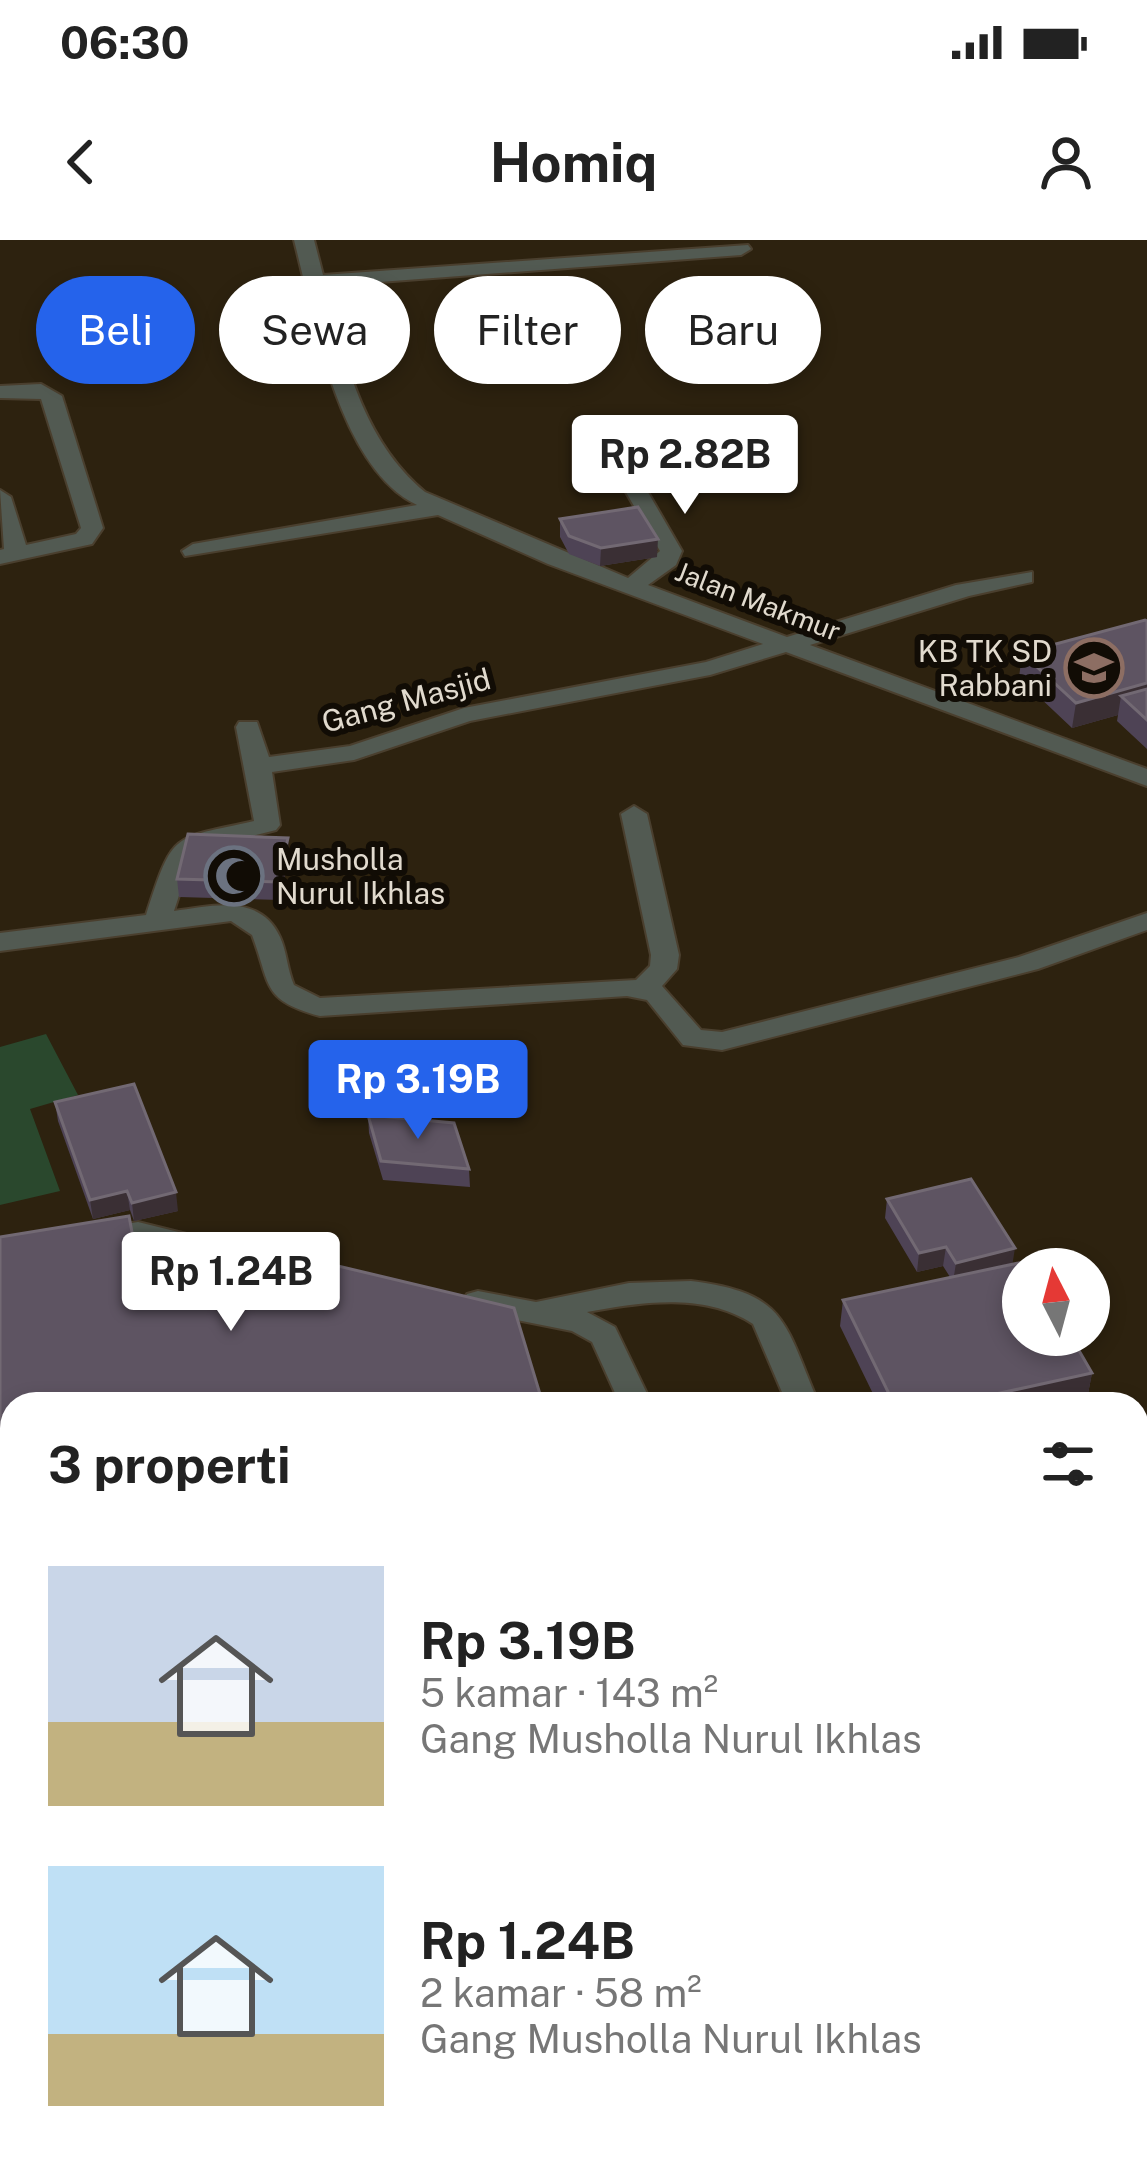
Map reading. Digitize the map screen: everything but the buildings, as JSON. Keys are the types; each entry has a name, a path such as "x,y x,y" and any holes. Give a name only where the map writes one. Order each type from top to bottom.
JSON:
{"street":[{"name":"Jalan Makmur","path":"304,240 314,276"},
{"path":"372,276 741,250"},
{"name":"Jalan Makmur","path":"346,384 370,444 393,477 440,508 556,559 634,584 1147,778"},
{"path":"0,392 41,390 51,396 92,516 91,535 9,556 0,497"},
{"path":"601,430 671,551 668,560 634,584"},
{"path":"193,551 440,508"},
{"name":"Gang Masjid","path":"259,766 354,753 464,715 680,674 789,646 964,590 1024,577"},
{"path":"158,920 185,848 202,837 250,832 267,825 248,728"},
{"path":"634,814 665,955 663,969 643,989"},
{"path":"0,942 234,913 255,917 265,929 282,993 296,1004 320,1007 643,989 656,994 693,1038 722,1041 1028,963 1147,921"},
{"path":"69,1243 138,1233 265,1262"},
{"path":"530,1312 650,1292 737,1302 766,1317 798,1392"},
{"path":"442,1295 580,1321 604,1335 630,1392"}],"green space":[{"path":"46,1034 78,1095 30,1109 60,1191 0,1205 0,1047"}],"place":[{"name":"KB TK SD Rabbani","path":"1094,668"},
{"name":"Musholla Nurul Ikhlas","path":"234,876"}]}
